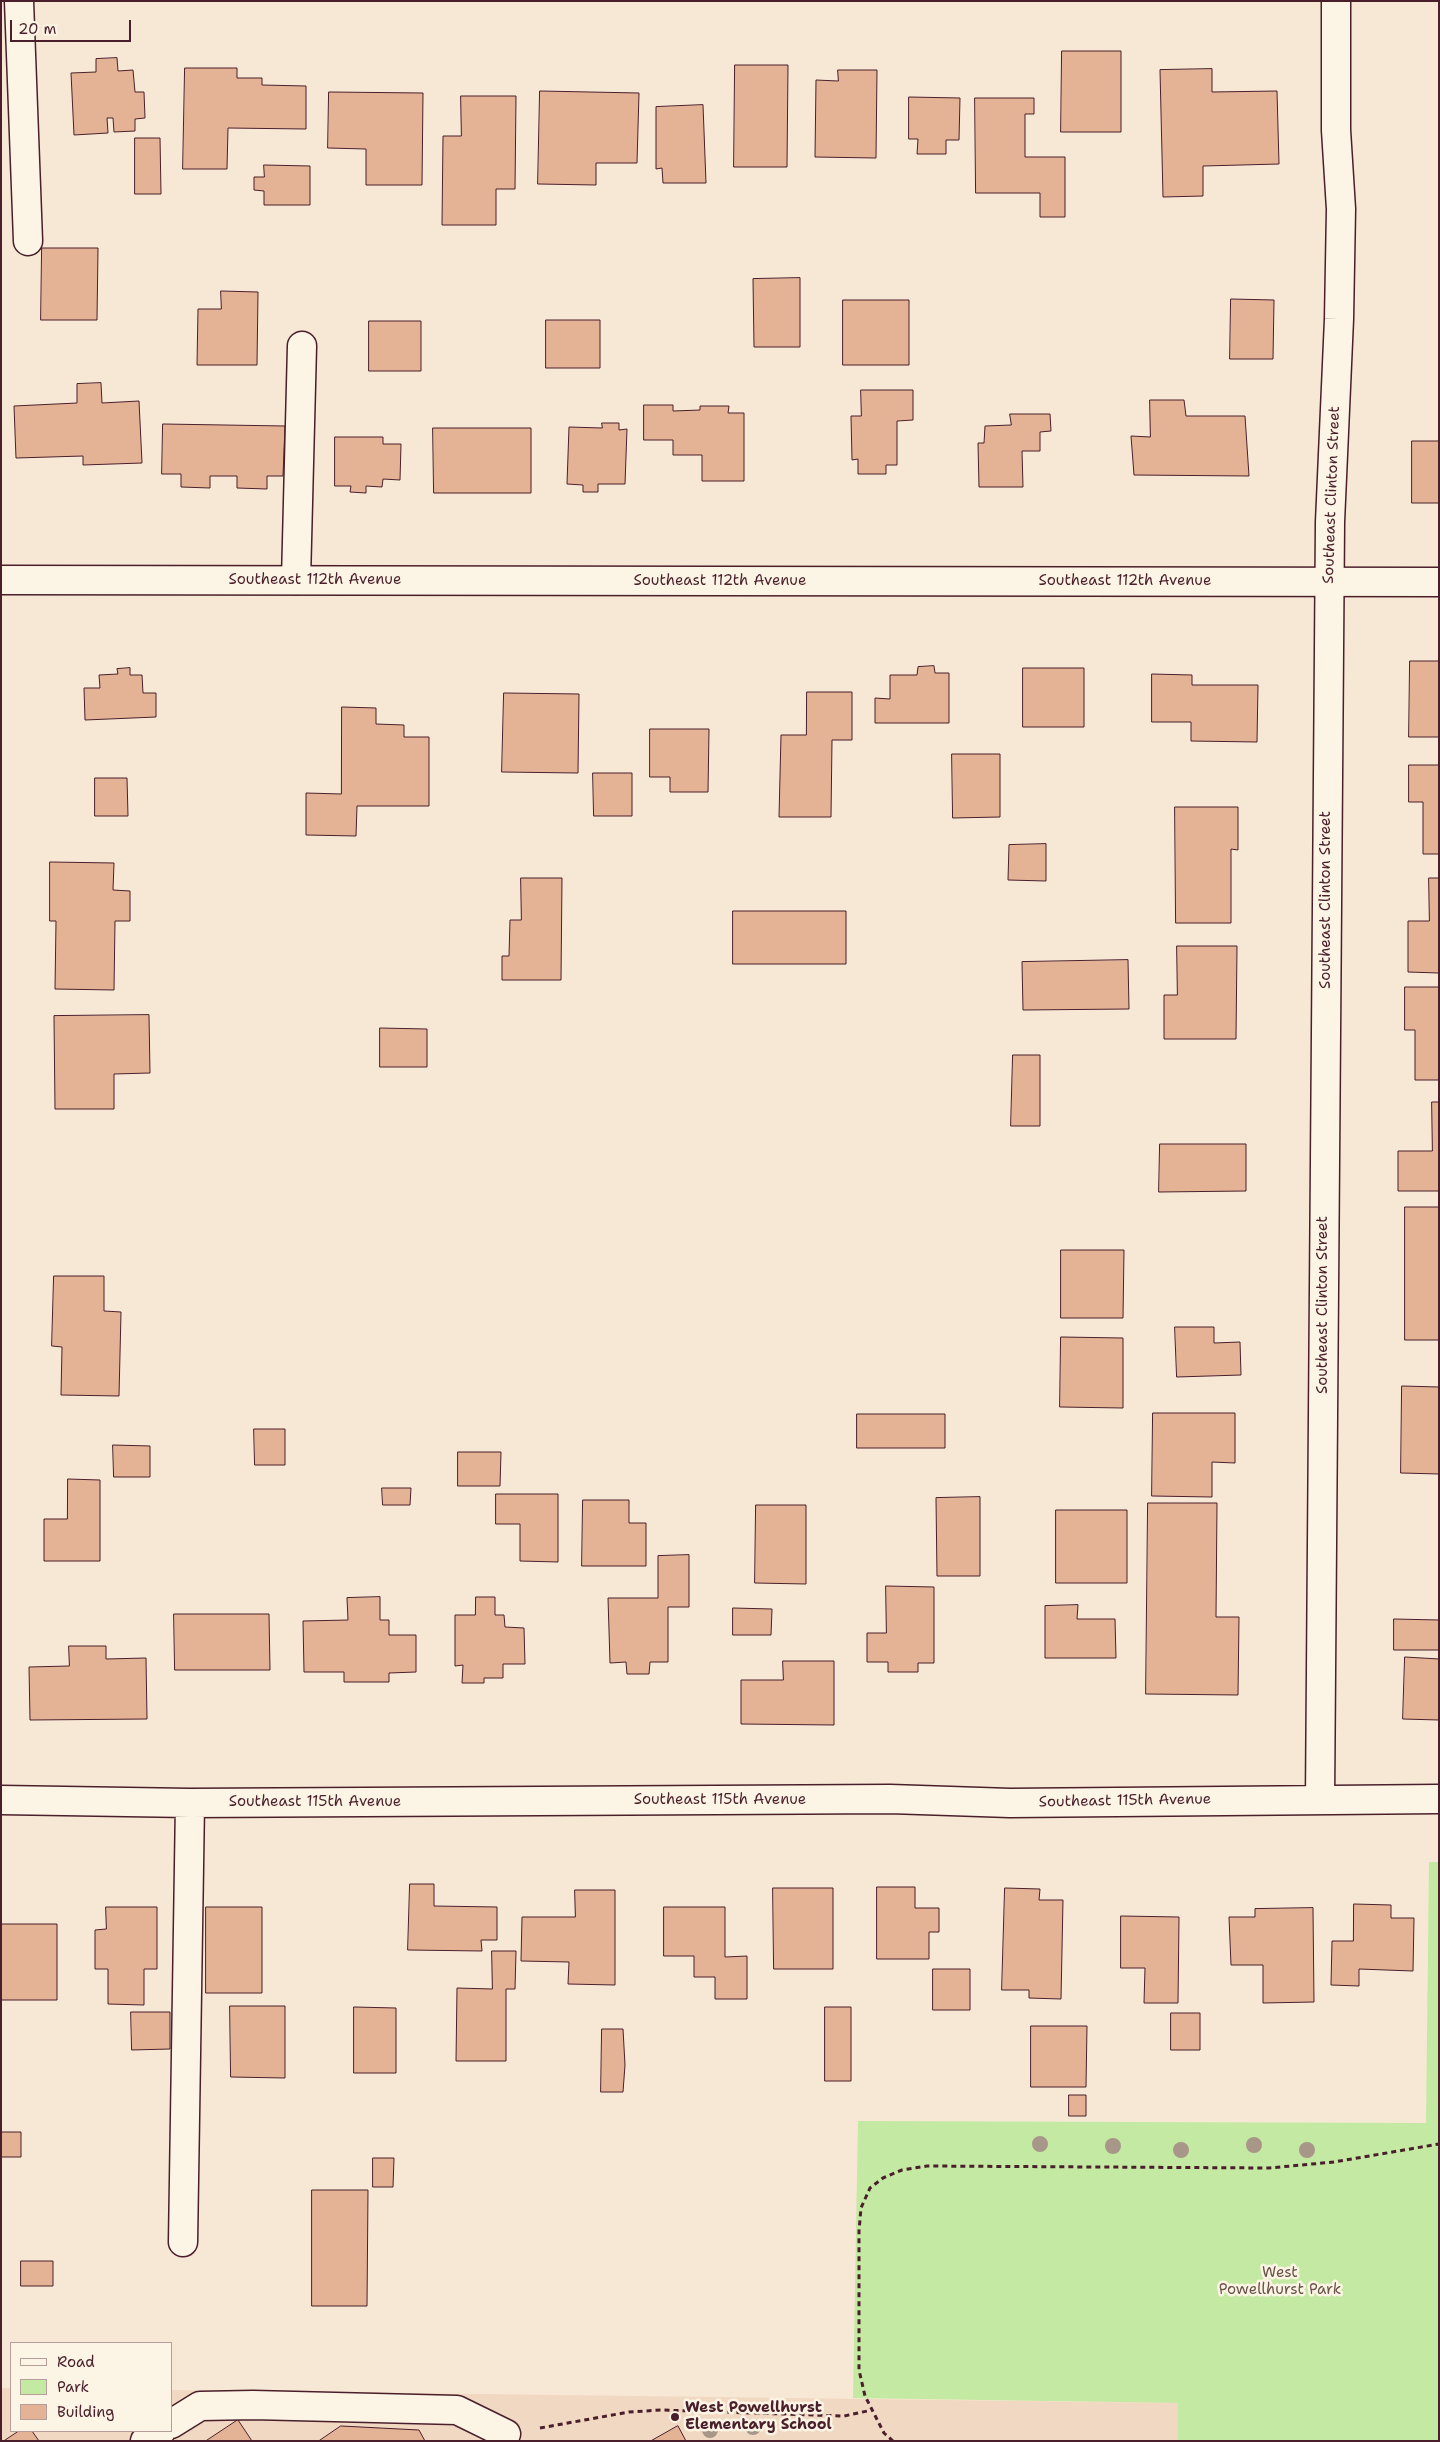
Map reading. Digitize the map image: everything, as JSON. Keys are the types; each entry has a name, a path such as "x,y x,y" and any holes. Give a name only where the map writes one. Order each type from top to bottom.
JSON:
{"street":[{"path":"19,1 28,241"},
{"name":"Southeast Clinton Street","path":"1320,1799 1329,581 1341,209 1336,130 1336,1"},
{"path":"296,580 302,346"},
{"name":"Southeast 112th Avenue","path":"1,580 1439,582"},
{"name":"Southeast 115th Avenue","path":"1,1800 190,1803 890,1799 1010,1803 1439,1799"},
{"path":"183,2242 190,1803"},
{"path":"172,2423 200,2406 253,2405 457,2410 506,2434"},
{"path":"145,2441 159,2432"}],"path":[{"path":"894,2441 884,2433 865,2396 859,2370 859,2231 861,2208 870,2188 884,2178 902,2170 927,2166 1269,2168 1334,2162 1439,2144"},
{"path":"506,2434 629,2412 661,2410 844,2416 872,2410"}],"shaded area":[{"name":"West Powellhurst Elementary School","path":"1,2388 10,2388 10,2432 172,2432 172,2390 1178,2403 1178,2441 1,2441"}],"green space":[{"name":"West Powellhurst Park","path":"1429,1862 1439,1862 1439,2441 1178,2441 1178,2403 853,2398 858,2121 1426,2123"}],"building":[{"path":"1062,51 1121,51 1121,132 1061,132"},
{"path":"117,58 118,71 133,70 135,92 144,92 145,118 135,119 135,131 114,132 113,118 107,118 108,133 74,135 71,73 96,72 96,59"},
{"path":"735,65 788,65 787,167 734,167"},
{"path":"185,68 237,68 237,78 262,78 262,85 306,86 306,129 228,128 227,169 183,169"},
{"path":"1212,69 1212,92 1277,91 1279,164 1203,166 1203,196 1163,197 1160,70"},
{"path":"838,70 877,70 876,158 815,157 816,80 838,81"},
{"path":"540,91 639,93 637,163 596,163 596,185 538,184"},
{"path":"329,92 423,93 422,185 366,185 366,149 328,148"},
{"path":"461,96 516,96 515,189 496,189 496,225 442,225 443,136 461,136"},
{"path":"909,97 960,98 959,140 946,140 946,154 917,154 918,139 909,139"},
{"path":"975,98 1034,98 1034,114 1025,114 1025,157 1065,157 1065,217 1040,217 1040,193 976,193"},
{"path":"703,105 706,183 663,183 662,168 656,169 656,107"},
{"path":"135,138 160,138 161,194 135,194"},
{"path":"264,165 310,166 310,205 264,205 264,191 254,190 254,177 264,177"},
{"path":"42,248 98,248 97,320 41,320"},
{"path":"800,278 800,347 754,347 753,279"},
{"path":"221,291 258,292 257,365 197,365 198,309 221,309"},
{"path":"1231,299 1274,300 1273,359 1230,359"},
{"path":"843,300 909,300 909,365 843,365"},
{"path":"546,320 600,320 600,368 546,368"},
{"path":"369,321 421,321 421,371 369,371"},
{"path":"101,383 102,403 139,401 142,463 83,465 83,456 16,458 14,406 77,403 77,384"},
{"path":"861,390 913,390 913,420 897,421 897,465 886,465 886,474 858,474 858,459 852,460 851,416 861,416"},
{"path":"1150,400 1184,400 1186,416 1245,416 1249,476 1134,475 1131,436 1150,437"},
{"path":"644,405 673,405 673,411 700,410 700,406 729,406 728,413 744,413 744,481 702,481 702,455 673,455 673,440 644,440"},
{"path":"1010,414 1050,414 1051,431 1040,432 1040,451 1022,451 1023,487 979,487 978,443 984,443 985,426 1011,425"},
{"path":"602,423 619,423 619,430 627,429 625,484 598,484 598,492 583,492 583,485 567,484 569,427 602,428"},
{"path":"163,424 285,426 283,476 267,476 267,489 237,488 237,476 210,476 210,488 181,487 181,474 162,474"},
{"path":"433,428 531,428 531,493 434,493"},
{"path":"335,437 383,437 383,444 401,444 400,480 383,479 382,487 366,486 366,493 350,492 351,486 335,486"},
{"path":"1412,441 1439,441 1439,503 1412,503"},
{"path":"1410,661 1439,661 1439,737 1409,737"},
{"path":"934,666 935,673 949,673 949,723 875,723 875,698 890,699 890,675 917,675 918,667"},
{"path":"130,668 130,675 142,675 143,693 156,693 156,717 85,720 84,688 100,688 99,675 118,674 117,669"},
{"path":"1023,668 1084,668 1084,727 1023,727"},
{"path":"1152,674 1192,675 1192,685 1258,685 1257,742 1191,741 1191,722 1152,722"},
{"path":"807,692 852,692 852,740 832,740 831,817 779,817 781,735 806,735"},
{"path":"504,693 579,694 578,773 502,772"},
{"path":"342,707 376,708 376,724 404,725 404,737 429,737 429,806 357,806 356,836 306,835 306,793 341,794"},
{"path":"650,729 709,729 708,792 670,792 670,777 650,777"},
{"path":"952,754 1000,754 1000,817 953,818"},
{"path":"1409,765 1439,765 1439,854 1423,854 1423,802 1409,802"},
{"path":"593,773 632,773 632,816 594,816"},
{"path":"95,778 127,778 128,816 95,816"},
{"path":"1175,807 1238,807 1238,850 1231,849 1231,923 1176,923"},
{"path":"1046,844 1046,881 1008,880 1009,845"},
{"path":"50,862 114,863 113,890 130,891 130,921 115,921 114,990 55,989 56,921 50,921"},
{"path":"521,878 562,878 561,980 502,980 502,956 509,956 510,920 521,920"},
{"path":"1429,878 1439,878 1439,973 1408,972 1408,921 1429,921"},
{"path":"733,911 846,911 846,964 733,964"},
{"path":"1177,946 1237,946 1236,1039 1164,1039 1164,995 1177,995"},
{"path":"1128,960 1129,1009 1023,1010 1022,962"},
{"path":"1405,987 1439,987 1439,1080 1415,1080 1415,1030 1405,1030"},
{"path":"149,1015 150,1073 114,1074 114,1109 55,1109 54,1016"},
{"path":"380,1028 427,1029 427,1067 380,1067"},
{"path":"1013,1055 1040,1055 1040,1126 1011,1126"},
{"path":"1432,1102 1439,1102 1439,1191 1398,1191 1398,1151 1432,1151"},
{"path":"1160,1144 1246,1144 1246,1191 1159,1192"},
{"path":"1405,1207 1439,1207 1439,1340 1405,1340"},
{"path":"1061,1250 1124,1250 1123,1318 1061,1318"},
{"path":"54,1276 104,1276 104,1311 121,1312 119,1396 61,1395 62,1347 52,1346"},
{"path":"1175,1327 1214,1327 1214,1343 1240,1342 1241,1375 1177,1377"},
{"path":"1061,1337 1123,1338 1123,1408 1060,1407"},
{"path":"1402,1386 1439,1387 1439,1474 1401,1473"},
{"path":"1153,1413 1235,1413 1235,1463 1212,1462 1212,1497 1152,1496"},
{"path":"857,1414 945,1414 945,1448 857,1448"},
{"path":"254,1429 285,1429 285,1465 255,1465"},
{"path":"113,1445 150,1446 150,1477 114,1477"},
{"path":"458,1452 501,1452 500,1486 458,1486"},
{"path":"68,1479 100,1480 100,1561 44,1561 44,1519 67,1519"},
{"path":"382,1488 411,1488 410,1505 383,1505"},
{"path":"496,1494 558,1494 558,1562 520,1561 520,1524 496,1524"},
{"path":"980,1497 980,1576 937,1576 936,1498"},
{"path":"583,1500 629,1500 629,1523 646,1523 646,1566 582,1566"},
{"path":"1148,1503 1217,1503 1216,1617 1239,1617 1238,1695 1146,1694"},
{"path":"756,1505 806,1505 806,1584 755,1583"},
{"path":"1056,1510 1127,1510 1127,1583 1056,1583"},
{"path":"689,1555 689,1607 668,1607 668,1662 650,1662 649,1674 627,1674 626,1662 610,1663 608,1598 658,1598 658,1556"},
{"path":"886,1586 934,1587 934,1663 918,1663 918,1672 888,1672 888,1662 867,1662 867,1633 886,1633"},
{"path":"380,1597 380,1620 389,1620 389,1635 416,1635 416,1672 389,1673 389,1682 344,1682 344,1672 304,1672 303,1621 348,1620 347,1598"},
{"path":"476,1597 495,1597 495,1615 504,1615 505,1627 524,1628 525,1664 503,1664 503,1678 484,1678 484,1683 462,1683 463,1665 455,1666 455,1615 475,1615"},
{"path":"1078,1605 1077,1619 1115,1619 1116,1658 1045,1658 1045,1606"},
{"path":"733,1608 772,1609 771,1635 733,1635"},
{"path":"174,1614 269,1614 270,1670 175,1670"},
{"path":"1394,1619 1439,1620 1439,1650 1394,1650"},
{"path":"69,1646 106,1646 106,1659 146,1658 147,1719 30,1720 29,1667 69,1666"},
{"path":"1405,1657 1439,1659 1439,1720 1403,1719"},
{"path":"783,1661 834,1661 834,1725 741,1724 741,1680 783,1680"},
{"path":"410,1884 434,1884 434,1906 497,1907 497,1940 481,1940 482,1951 408,1950"},
{"path":"877,1887 915,1887 915,1908 939,1908 939,1932 929,1932 929,1959 877,1959"},
{"path":"773,1888 833,1888 833,1969 774,1969"},
{"path":"1005,1888 1040,1889 1039,1900 1063,1900 1061,1999 1029,1998 1029,1990 1002,1990"},
{"path":"575,1890 615,1890 615,1985 568,1984 569,1962 521,1961 522,1917 575,1917"},
{"path":"1354,1904 1391,1905 1391,1918 1414,1918 1413,1971 1359,1969 1359,1986 1331,1985 1332,1941 1353,1941"},
{"path":"106,1907 157,1907 157,1969 144,1969 144,2005 108,2004 108,1969 95,1969 95,1930 106,1929"},
{"path":"206,1907 262,1907 262,1993 206,1993"},
{"path":"664,1907 725,1907 725,1957 747,1956 747,1999 715,1999 715,1977 694,1977 694,1956 664,1956"},
{"path":"1313,1908 1314,2002 1263,2003 1263,1965 1231,1965 1229,1917 1255,1917 1255,1909"},
{"path":"1121,1916 1179,1917 1178,2003 1144,2003 1145,1968 1121,1968"},
{"path":"1,1924 57,1924 57,2000 1,2000"},
{"path":"492,1951 516,1951 515,1989 506,1989 506,2061 456,2061 457,1988 492,1989"},
{"path":"933,1969 970,1969 970,2010 933,2010"},
{"path":"230,2006 285,2006 285,2078 231,2077"},
{"path":"354,2007 396,2008 396,2073 354,2073"},
{"path":"825,2007 851,2007 851,2081 825,2081"},
{"path":"131,2012 170,2012 170,2049 132,2050"},
{"path":"1171,2013 1200,2013 1200,2050 1171,2050"},
{"path":"1031,2026 1087,2026 1086,2087 1031,2087"},
{"path":"602,2029 623,2029 625,2065 623,2092 601,2092"},
{"path":"1069,2095 1086,2095 1086,2116 1069,2116"},
{"path":"1,2132 21,2132 21,2157 1,2157"},
{"path":"373,2158 394,2158 393,2187 373,2187"},
{"path":"312,2190 368,2190 367,2306 312,2306"},
{"path":"21,2261 53,2261 53,2286 21,2286"},
{"path":"238,2420 252,2441 206,2441"},
{"path":"341,2426 419,2430 425,2441 319,2441"},
{"path":"678,2426 686,2441 651,2441"},
{"path":"18,2432 33,2432 39,2441 4,2441"}],"place":[{"name":"West Powellhurst Elementary School","path":"675,2417"}]}
